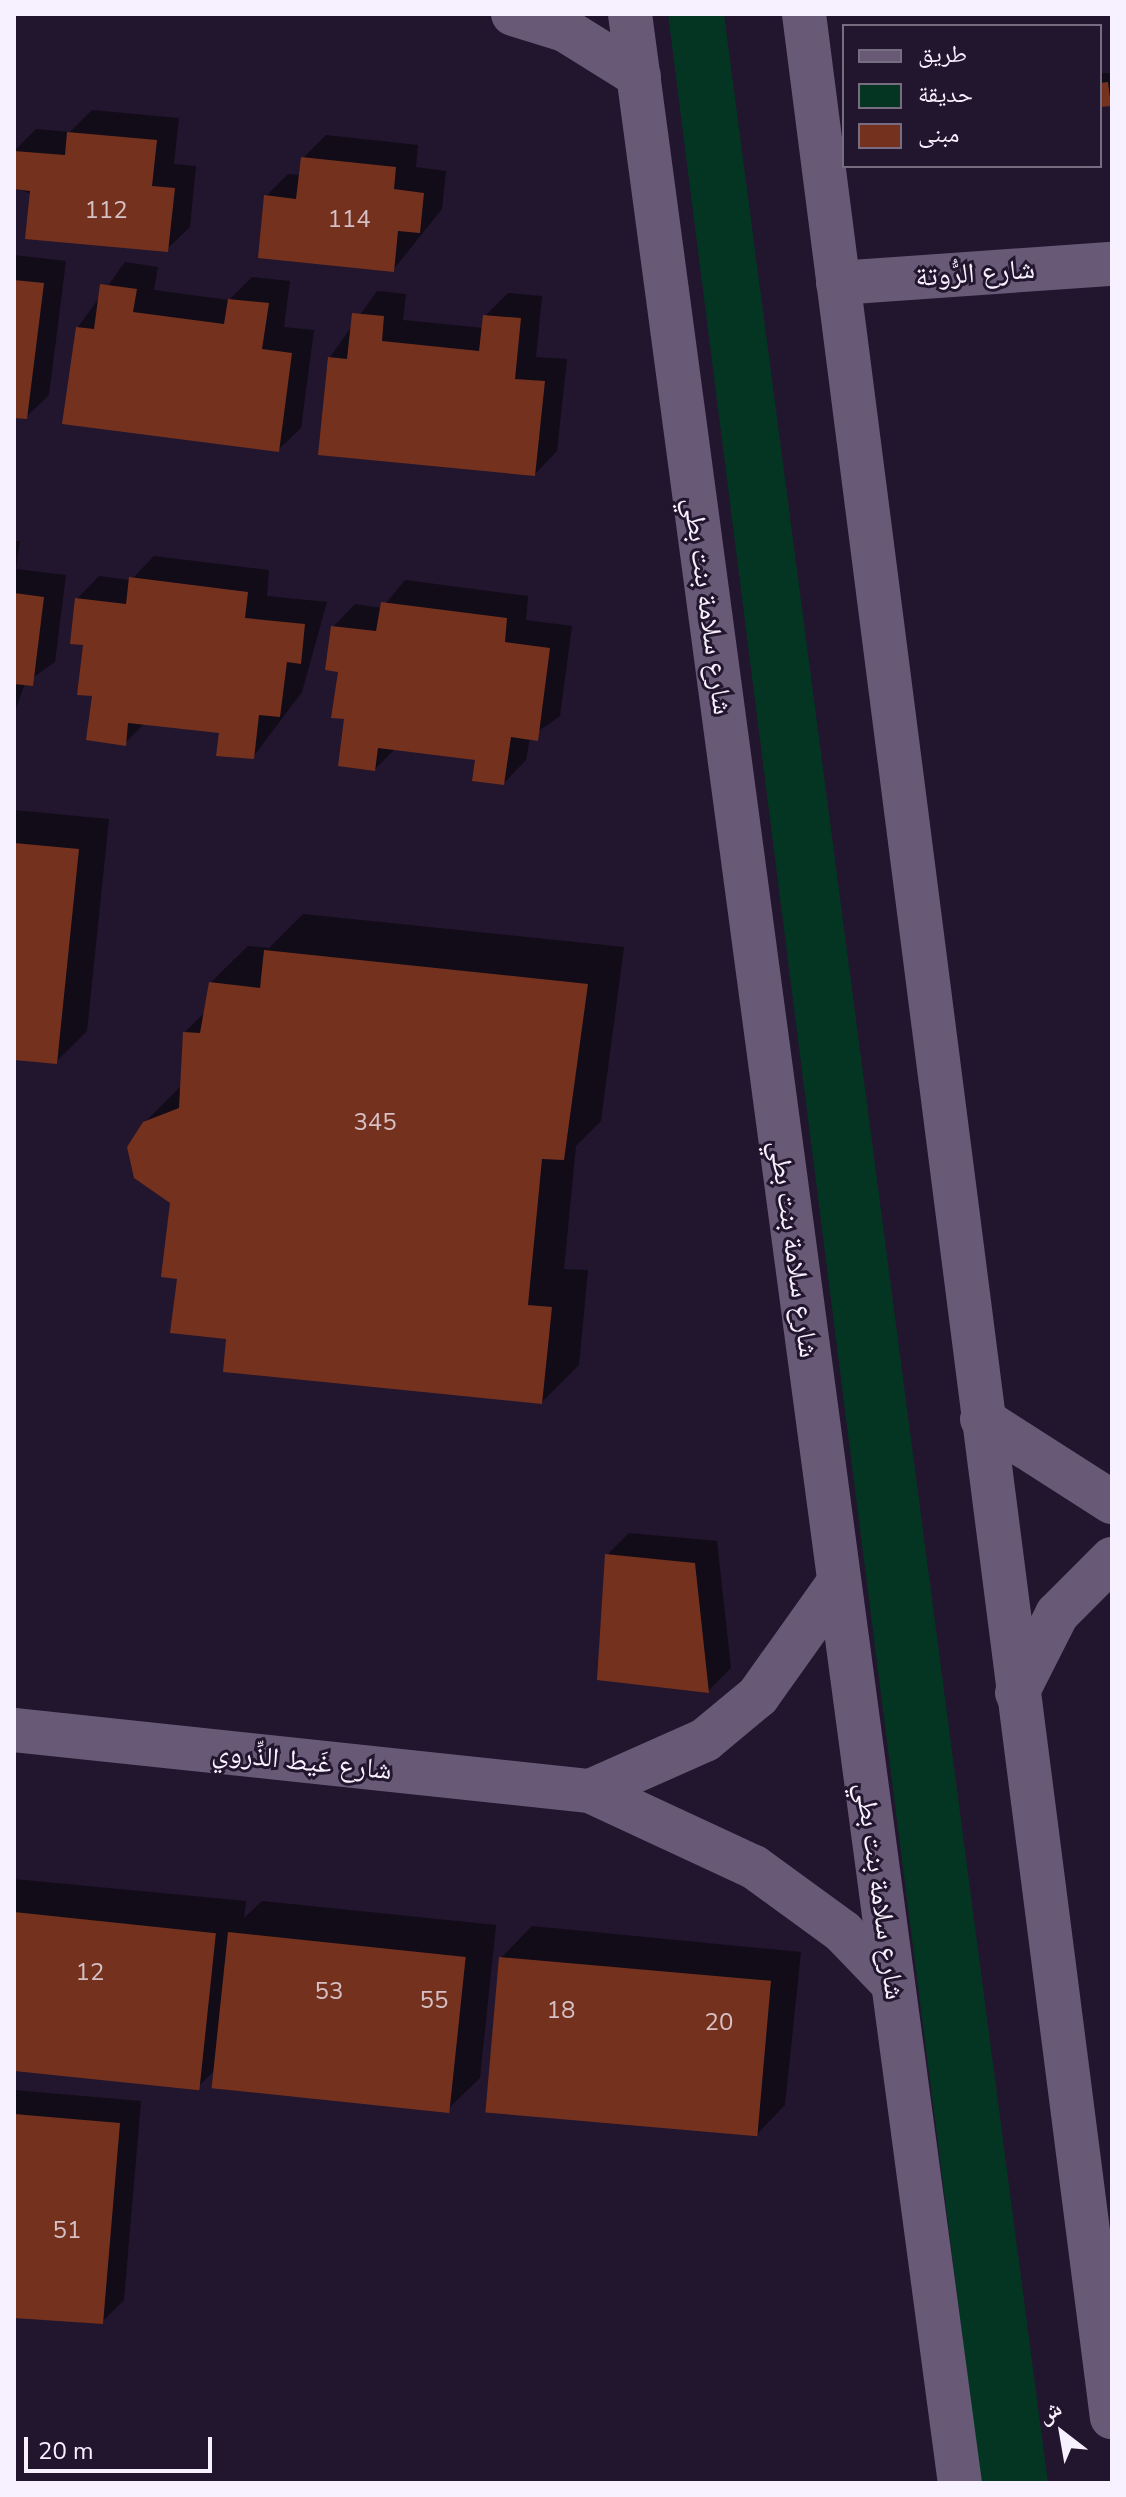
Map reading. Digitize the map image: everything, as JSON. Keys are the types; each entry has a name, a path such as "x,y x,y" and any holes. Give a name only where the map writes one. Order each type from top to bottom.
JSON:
{"main road":[{"path":"513,14 565,30 639,76"},
{"name":"شارع سلامة بنت بطي","path":"630,14 960,2483"},
{"path":"804,14 1112,2417"},
{"name":"شارع الرُّوتة","path":"838,283 1112,264"},
{"path":"982,1419 1112,1502"},
{"path":"1017,1693 1057,1614 1112,1559"},
{"name":"شارع غَيط الذِّروي","path":"590,1791 705,1740 743,1709 839,1582"},
{"name":"شارع غَيط الذِّروي","path":"14,1730 590,1791 754,1867 843,1932 892,1983"}],"green space":[{"path":"668,14 724,14 1048,2483 981,2483"}],"building":[{"path":"1108,82 1111,106 1102,107 1102,83"},
{"path":"67,132 157,140 152,186 175,188 168,252 25,239 30,191 14,189 14,151 65,155"},
{"path":"301,157 396,167 394,189 424,193 420,233 398,231 394,272 258,258 264,195 296,199"},
{"path":"14,280 44,283 27,419 14,418"},
{"path":"100,284 137,289 133,312 224,324 228,299 269,303 262,349 292,353 279,452 62,424 76,327 94,329"},
{"path":"352,313 384,316 382,341 479,351 483,315 521,318 515,379 545,381 535,476 318,455 328,357 347,359"},
{"path":"129,577 248,592 245,618 305,624 301,664 287,662 280,717 259,715 254,759 216,756 219,733 128,723 126,746 86,740 92,696 77,695 83,645 70,644 75,598 126,604"},
{"path":"14,593 44,597 33,686 14,684"},
{"path":"381,602 507,618 505,642 550,648 538,741 511,737 504,785 472,781 475,760 378,748 375,771 338,766 344,719 331,718 338,672 325,670 331,626 376,631"},
{"path":"14,843 79,849 57,1064 14,1060"},
{"path":"264,950 588,984 564,1160 542,1159 528,1305 552,1307 542,1404 223,1372 226,1339 170,1333 177,1279 161,1277 170,1203 134,1178 127,1147 143,1122 179,1108 183,1032 200,1033 209,982 260,988"},
{"path":"605,1554 695,1563 709,1693 597,1680"},
{"path":"14,1912 216,1933 199,2090 14,2071"},
{"path":"228,1932 466,1957 449,2113 212,2088"},
{"path":"499,1957 771,1981 757,2136 485,2112"},
{"path":"14,2114 120,2123 103,2324 14,2318"}]}
